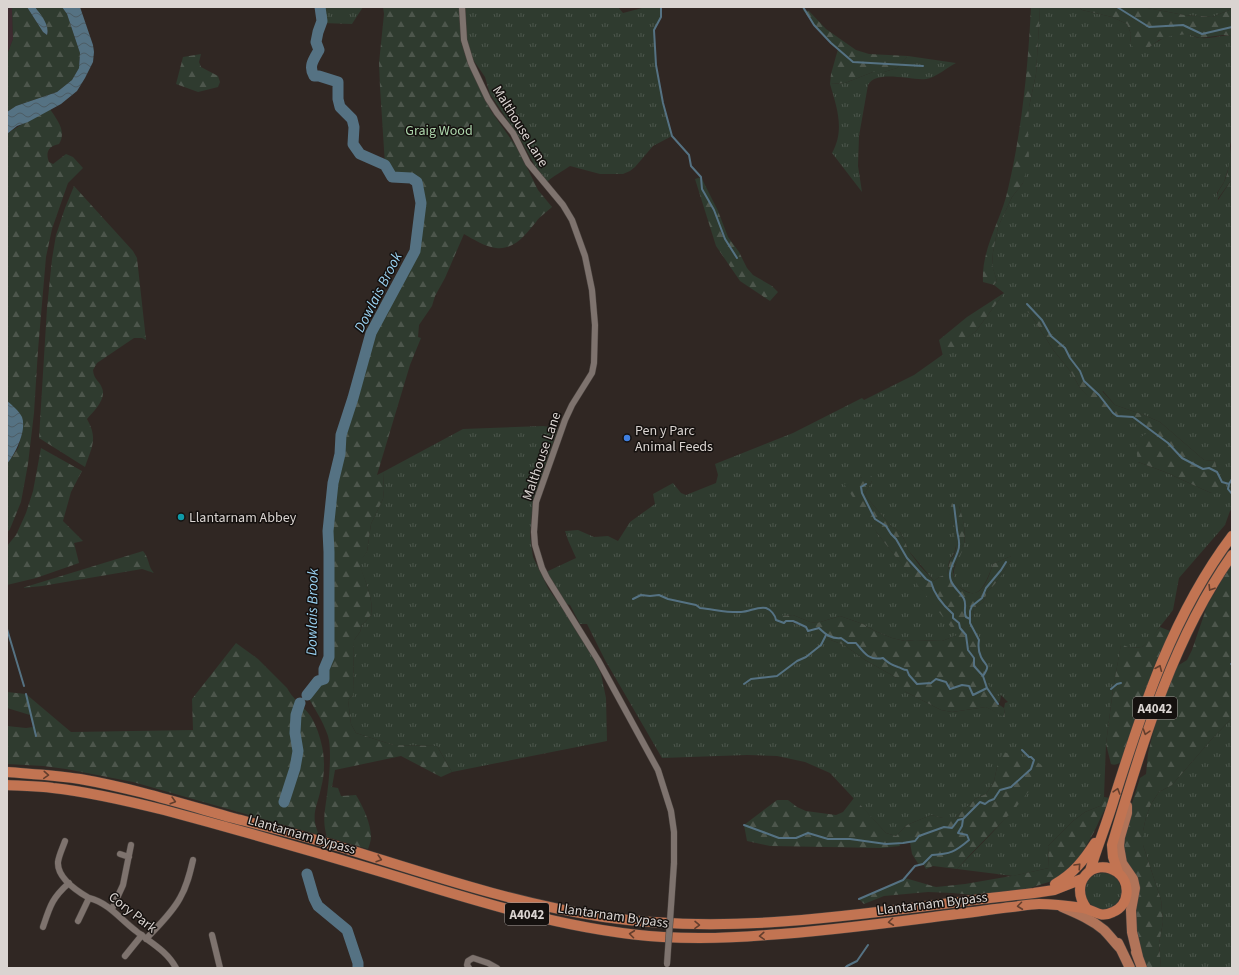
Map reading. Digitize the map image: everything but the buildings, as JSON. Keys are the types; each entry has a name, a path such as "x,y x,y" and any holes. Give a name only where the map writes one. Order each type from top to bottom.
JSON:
{"highway":[{"name":"A4042","path":"1090,871 1136,728 1157,672 1171,640 1203,582 1232,536"},
{"name":"A4042","path":"1118,872 1113,857 1112,845 1150,720 1177,652 1204,599 1232,555"},
{"name":"Llantarnam Bypass","path":"7,772 55,775 132,790 340,847 501,895 550,907 606,917 655,922 698,925 786,922 831,918 1054,890 1082,879"},
{"name":"Llantarnam Bypass","path":"7,785 74,791 164,810 547,919 580,926 637,934 688,938 802,933 1039,904 1087,908"},
{"name":"A4042","path":"1034,893 1056,884 1071,874 1085,859 1104,828"},
{"path":"1104,867 1118,872 1123,878 1127,891 1123,904 1118,910 1111,914 1096,914 1087,908 1082,902 1080,886 1082,879 1090,871 1104,867"}],"main road":[{"path":"1127,796 1127,813 1119,846 1122,863 1133,879 1135,888 1131,910 1132,932 1138,957"},
{"path":"1123,904 1128,935 1142,968"},
{"path":"1059,906 1096,924 1121,949"},
{"path":"1096,914 1112,932 1130,968"}],"street":[{"name":"Malthouse Lane","path":"462,7 462,29 466,51 488,99 513,134 528,163 563,205 572,220 585,256 594,308 594,363 592,373 572,405 565,420 536,502 534,532 535,545 542,568 547,578 598,660 658,770 671,811 674,832 674,863 667,966"},
{"path":"65,841 58,862 59,869 69,884 89,898"},
{"path":"112,909 123,885 131,845"},
{"path":"120,854 129,857"},
{"path":"125,956 162,922 180,898 187,884 194,860"},
{"path":"43,927 53,900 60,891 69,884"},
{"name":"Cory Park","path":"78,921 89,898 98,900 112,909 164,952 173,961 176,968"},
{"path":"212,935 220,968"},
{"path":"469,968 467,964 468,961 473,958 497,968"}],"shaded area":[{"path":"7,7 12,7 13,39 7,55"}],"green space":[{"path":"12,7 27,7 43,32 47,35 48,31 46,24 35,7 62,7 67,14 80,53 79,68 72,80 57,92 16,106 7,112 7,55 13,39"},
{"path":"320,7 363,7 352,24 321,23"},
{"name":"Graig Wood","path":"383,7 459,7 461,42 480,89 491,111 518,149 538,190 552,207 539,218 519,241 509,247 496,248 488,246 464,234 445,278 435,296 432,306 419,325 418,337 421,338 410,365 377,475 383,472 383,499 371,524 367,552 359,563 370,596 372,614 362,625 360,632 354,640 353,695 348,700 351,724 356,733 393,745 437,746 452,772 441,777 401,756 335,770 332,787 338,788 341,796 356,795 364,810 371,832 371,840 368,849 327,837 324,816 329,774 329,742 324,725 307,695 318,681 324,679 324,669 329,657 328,531 333,483 340,454 341,435 371,333 415,251 421,203 417,182 411,178 392,177 385,165 379,63 384,14"},
{"path":"465,7 618,7 623,13 646,7 661,7 661,17 654,30 656,65 663,103 672,136 653,146 635,167 623,174 600,174 570,166 552,177 547,182 535,166 521,140 490,94 485,77 474,61 466,36"},
{"path":"1031,7 1040,7 1036,74 1029,107 1029,161 1023,183 1012,197 998,227 992,265 997,281 994,285 983,282 983,270 988,247 1005,201 1013,166 1021,121"},
{"path":"1040,7 1079,7 1082,10 1112,17 1127,24 1131,34 1130,43 1147,49 1156,42 1171,35 1182,33 1197,38 1232,36 1232,138 1230,146 1230,163 1224,182 1217,193 1218,200 1232,179 1232,509 1225,525 1179,578 1173,610 1152,637 1142,647 1130,648 1121,645 1113,689 1106,744 1104,797 1100,806 1085,812 1073,821 1048,846 1049,868 1013,876 957,869 1008,816 997,767 994,781 986,794 975,799 955,818 943,818 931,815 907,825 896,836 886,833 830,773 805,762 777,756 747,755 662,758 605,660 587,624 580,624 570,605 566,604 546,572 576,558 565,531 578,530 594,537 608,536 618,541 630,522 655,504 653,494 673,483 681,493 686,495 716,483 718,475 715,464 793,433 862,398 864,400 914,375 976,331 1004,293 994,285 997,281 992,266 993,252 998,227 1012,197 1023,183 1029,107 1036,74","holes":["1027,304 1042,320 1051,336 1065,348 1070,358 1080,371 1084,381 1099,395 1103,391 1115,405 1160,422 1204,460 1215,461 1217,472 1222,482 1211,493 1165,472 1138,462 1152,431 1133,417 1124,417 1113,413 1111,417 1080,388 1071,372 1054,351 1031,315 1023,307","862,477 872,481 865,493 868,499 891,526 900,532 908,550 934,581 939,577 947,575 949,562 955,552 955,529 950,518 959,506 964,525 965,537 954,572 954,578 957,584 970,593 978,592 986,581 993,564 1011,556 1011,561 995,584 988,591 983,602 974,608 973,616 970,619 970,623 979,640 978,648 980,655 987,666 983,676 996,698 1001,695 1008,702 1005,703 1005,717 986,707 952,712 941,710 906,692 897,678 865,660 844,645 828,639 819,628 807,628 786,621 783,616 793,615 810,622 817,623 840,616 863,624 892,638 905,641 942,641 958,635 877,533 850,483"]},
{"path":"1079,7 1142,7 1184,15 1212,17 1232,9 1232,36 1223,35 1200,38 1187,34 1171,36 1159,40 1147,49 1136,51 1130,43 1131,34 1127,24 1112,17 1082,10"},
{"path":"1142,7 1232,7 1232,9 1212,17 1184,15"},
{"path":"803,10 809,11 826,29 856,50 869,54 908,56 897,68 884,72 873,72 845,83 830,84 831,74 838,49 814,25"},
{"path":"201,54 199,62 201,67 218,76 220,82 218,87 198,92 176,84 183,57"},
{"path":"908,56 956,63 937,75 926,79 886,77 872,80 868,85 859,136 858,166 862,192 832,153 836,144 839,127 837,110 830,84 845,83 873,72 884,72 897,68"},
{"path":"50,109 58,121 62,130 62,135 59,144 50,148 48,152 47,155 49,162 53,164 66,154 73,157 83,168 68,183 52,229 46,257 34,413 28,464 21,502 7,533 7,464 18,448 22,433 22,418 7,401 7,134"},
{"path":"1232,138 1232,179 1217,200 1218,192 1228,171"},
{"path":"701,177 718,211 728,237 739,252 747,268 753,275 772,286 778,292 770,301 740,281 716,246 695,179"},
{"path":"74,186 133,251 137,258 146,340 142,338 134,338 97,363 93,370 94,376 101,385 103,396 99,405 87,419 92,432 93,443 85,467 39,438 47,308 52,259 56,235"},
{"path":"1004,293 976,331 943,356 939,340 967,317"},
{"path":"1027,304 1042,320 1051,336 1065,348 1070,358 1080,371 1084,381 1099,395 1102,391 1115,405 1160,422 1204,460 1215,461 1220,477 1226,484 1223,488 1211,493 1165,472 1138,462 1135,440 1151,431 1133,417 1117,416 1113,413 1110,418 1080,388 1071,372 1054,351 1031,315 1022,307"},
{"path":"543,426 558,428 533,502 530,535 533,557 548,588 574,625 591,653 601,674 606,698 607,741 452,772 437,746 393,745 356,733 351,724 348,700 353,695 354,640 360,632 362,625 372,614 369,592 358,563 367,552 371,524 383,499 383,472 463,429"},
{"path":"41,448 82,471 71,492 63,521 83,541 74,543 79,563 36,578 7,585 7,546 16,535 26,513 33,491"},
{"path":"870,475 872,477 872,481 865,493 868,499 891,526 900,532 908,550 934,581 947,574 950,560 954,555 956,548 953,524 948,515 953,500 956,500 959,506 965,535 963,549 953,571 958,585 962,589 970,593 979,591 986,583 993,564 1011,556 1011,561 995,584 988,591 983,602 974,608 973,616 970,619 970,623 979,640 978,648 980,655 987,666 983,676 996,697 1001,695 998,704 1004,708 1005,718 986,707 952,712 941,710 906,692 898,684 897,678 865,660 844,645 828,639 820,628 808,631 806,627 793,621 786,621 784,623 776,620 775,615 780,611 783,616 793,615 810,622 817,623 840,616 863,624 892,638 905,641 942,641 957,635 877,533 844,484"},
{"path":"143,551 154,573 142,569 22,588"},
{"path":"1232,563 1232,718 1172,785 1159,792 1151,804 1146,817 1143,831 1143,845 1161,900 1163,922 1159,944 1161,968 1146,968 1140,954 1122,847 1127,819 1140,778 1146,774 1148,753 1157,718 1174,672 1179,665 1187,660 1192,650 1207,606"},
{"path":"1160,627 1170,631 1144,695 1122,761 1112,765 1106,744 1113,689 1121,644 1130,648 1142,647"},
{"path":"236,643 258,659 287,688 313,720 322,747 324,765 322,783 315,811 316,828 319,835 133,782 66,769 7,764 7,726 26,728 33,727 30,715 7,708 7,692 26,694 71,732 193,730 192,699"},
{"path":"1232,718 1232,968 1161,968 1159,944 1163,922 1161,900 1143,845 1143,831 1146,817 1151,804 1159,792 1172,785"},
{"path":"1003,752 1034,760 1046,768 1013,811 957,869 933,866 926,869 923,864 919,865 912,854 910,842 899,843 900,846 882,848 770,846 747,841 744,825 777,800 788,800 797,807 806,811 836,815 843,812 854,798 886,833 896,836 907,825 931,815 943,818 955,818 975,799 986,794 994,781 997,767"},
{"path":"1104,797 1110,798 1094,832 1080,856 1066,872 1052,881 1030,888 974,895 928,892 884,896 864,904 859,899 905,878 936,887 965,884 1049,868 1048,846 1073,821 1085,812 1100,806"},
{"path":"1103,873 1116,878 1121,891 1116,904 1103,909 1090,904 1085,891 1090,878"}],"water":[{"path":"27,7 35,7 40,13 46,24 48,31 47,35 43,32"},
{"path":"62,7 80,7 93,45 93,62 77,91 61,104 28,122 17,126 7,134 7,112 16,106 57,92 72,80 79,68 80,53 67,14"},
{"path":"7,401 22,417 23,429 19,442 7,464"}],"waterway":[{"name":"Dowlais Brook","path":"307,695 318,681 324,679 324,669 329,657 328,531 333,483 340,454 341,435 371,333 415,251 421,203 417,182 411,178 392,177 385,165 360,154 353,144 354,127 352,119 340,107 338,99 338,82 319,76 314,76 312,66 319,50 316,42 322,21 320,7"},
{"path":"661,7 661,17 654,30 656,65 663,103 672,136 689,155 691,166 701,177 702,189 714,210 725,239 737,258"},
{"path":"803,7 814,25 831,43 853,62 923,66"},
{"path":"1117,7 1149,27 1183,25 1202,34 1232,27"},
{"path":"1027,304 1042,320 1051,336 1065,348 1070,358 1080,371 1084,381 1099,395 1113,413 1117,416 1133,417 1168,443 1182,458 1203,469 1209,468 1217,472 1222,482 1229,484 1228,489 1232,494"},
{"path":"1229,484 1232,479"},
{"path":"866,484 861,487 862,493 875,519 886,526 896,539 907,558 926,579 931,582 934,591 940,600 953,614 953,618 959,623 960,628 966,635 968,650 974,658 974,666 983,676 987,688 998,704"},
{"path":"954,505 959,545 950,577 952,584 964,599 965,615 970,619"},
{"path":"983,676 987,666 979,653 979,640 970,623 970,611 972,606 982,598 986,588 1006,562"},
{"path":"633,599 641,595 659,595 668,599 696,605 700,608 731,612 744,612 766,608 770,610 775,616 776,620 784,623 786,621 793,621 806,627 808,631 819,628 827,635 841,638 848,643 856,643 864,653 870,657 878,659 883,658 891,665 907,670 909,675 917,684 931,683 936,679 946,682 950,689 962,685 969,686 973,695 987,688"},
{"path":"7,629 24,686"},
{"path":"744,684 751,679 777,676 821,645 826,635"},
{"path":"1111,689 1117,684 1121,683"},
{"path":"26,694 36,736"},
{"name":"Dowlais Brook","path":"284,802 295,768 298,751 295,733 296,715 300,703"},
{"path":"859,899 903,880 915,866 923,864 932,855 952,852 969,840 967,835 958,833 962,826 963,819 980,802 985,804 994,799 1000,790 1011,787 1031,769 1034,760 1022,750"},
{"path":"744,825 779,838 796,838 808,833 828,839 850,839 886,844 915,841 919,836 944,827 952,828 958,820 962,819"},
{"name":"Dowlais Brook","path":"307,874 318,906 347,930 358,963 358,968"},
{"path":"845,968 857,961 868,945"}],"place":[{"name":"Pen y Parc Animal Feeds","path":"627,438"},
{"name":"Llantarnam Abbey","path":"181,517"}]}
